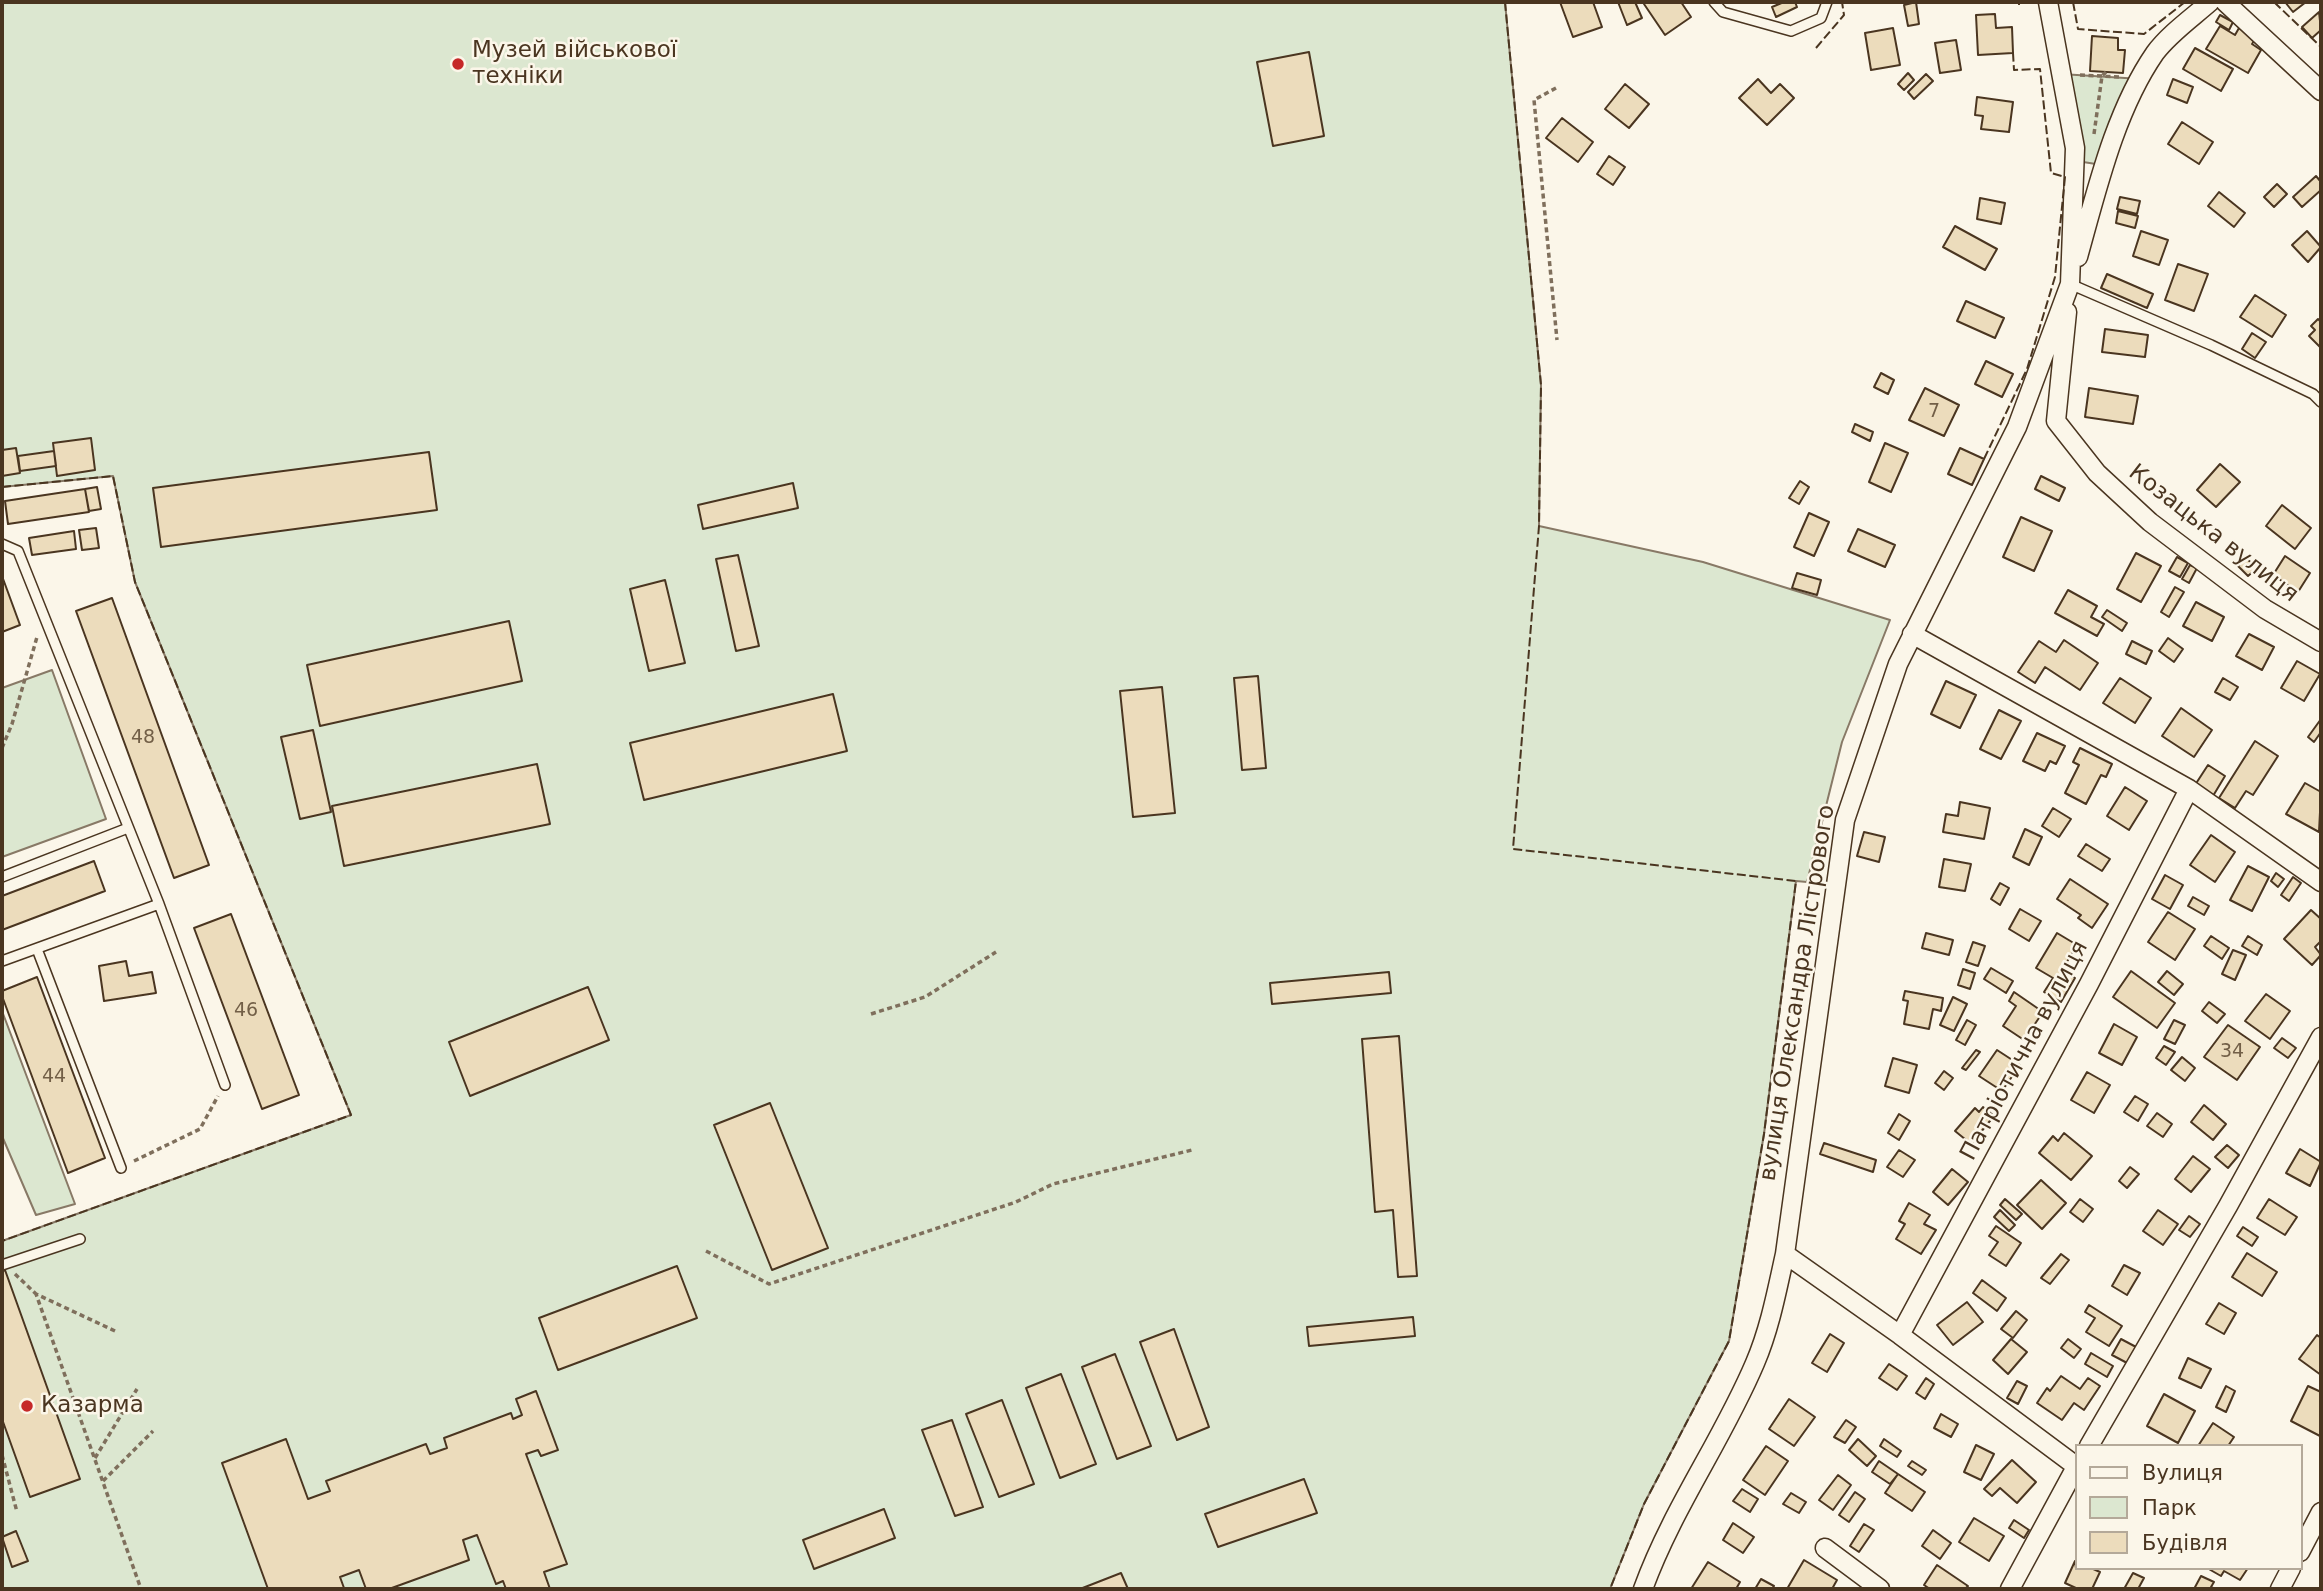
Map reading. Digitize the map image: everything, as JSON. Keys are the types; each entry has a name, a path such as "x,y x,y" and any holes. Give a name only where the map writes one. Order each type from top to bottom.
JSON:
{"street":[{"name":"вулиця Олександра Лістрового","path":"1643,1589 1660,1543 1755,1363 1772,1311 1785,1254 1845,820 1898,664 2017,426 2070,284 2075,148 2048,2"},
{"path":"2056,421 2070,284 2106,156 2141,79 2157,51 2210,2"},
{"path":"2225,2 2321,91"},
{"path":"2075,148 2083,162 2089,164 2096,164 2106,156"},
{"path":"2017,426 2034,408 2047,407 2056,421"},
{"name":"Козацька вулиця","path":"2056,421 2097,473 2150,522 2265,609 2321,642"},
{"path":"1912,634 2189,789 2321,882"},
{"name":"Патріотична вулиця","path":"1900,1335 2089,984 2189,789"},
{"path":"2090,1444 2228,1206 2321,1037"},
{"path":"1785,1254 1900,1335 2074,1466"},
{"path":"2010,1589 2074,1471"},
{"path":"2302,1548 2321,1513"},
{"path":"1825,1548 1880,1589"},
{"path":"2280,1589 2290,1570"}],"lane":[{"path":"1714,2 1723,12 1791,31 1821,18 1827,2"},
{"path":"2070,284 2211,345 2313,394 2321,402"},
{"path":"2,544 18,551 159,904 225,1086"},
{"path":"2,877 128,828"},
{"path":"2,961 159,904"},
{"path":"37,949 121,1168"},
{"path":"3,1265 80,1239"}],"path":[{"path":"2082,75 2104,74 2141,79"},
{"path":"2089,164 2104,74"},
{"path":"1556,88 1534,100 1557,340"},
{"path":"2,748 12,724 43,615"},
{"path":"871,1014 925,997 996,952"},
{"path":"121,1168 200,1129 225,1086"},
{"path":"706,1251 769,1284 1016,1202 1053,1184 1192,1150"},
{"path":"3,1265 36,1294 115,1331"},
{"path":"36,1294 141,1589"},
{"path":"95,1458 137,1389"},
{"path":"103,1481 153,1431"},
{"path":"2,1455 17,1512"}],"green space":[{"path":"2,2 1505,2 1541,385 1539,526 1703,562 1890,620 1842,742 1807,882 1796,881 1764,1134 1729,1341 1644,1504 1610,1589 2,1589 2,1241 351,1115 135,582 113,476 2,487"},
{"path":"2061,74 2141,79 2096,164 2083,162"},
{"path":"52,670 106,819 2,857 2,688"},
{"path":"2,1011 75,1204 36,1215 2,1136"}],"building":[{"path":"1560,2 1593,2 1602,27 1573,37"},
{"path":"1618,2 1635,2 1642,18 1627,25"},
{"path":"1681,2 1691,17 1665,35 1644,4"},
{"path":"1784,2 1795,2 1797,7 1776,17 1772,7"},
{"path":"1916,2 1919,24 1908,26 1904,5"},
{"path":"2285,2 2306,2 2293,12"},
{"path":"2319,12 2321,30 2312,38 2302,27"},
{"path":"1995,14 1996,28 2012,27 2013,53 1978,55 1976,15"},
{"path":"2220,15 2233,22 2229,30 2216,22"},
{"path":"2220,26 2235,35 2239,28 2256,38 2252,44 2261,50 2248,73 2206,49"},
{"path":"1893,28 1900,65 1871,70 1865,33"},
{"path":"2092,36 2118,38 2118,50 2125,50 2123,73 2090,71"},
{"path":"1956,40 1961,70 1940,73 1935,43"},
{"path":"2195,48 2233,69 2221,91 2183,69"},
{"path":"1309,52 1324,136 1273,146 1257,62"},
{"path":"1908,73 1914,80 1904,90 1898,84"},
{"path":"1926,74 1933,81 1914,99 1908,92"},
{"path":"1758,79 1771,93 1780,84 1794,98 1767,125 1739,98"},
{"path":"2173,79 2193,87 2187,103 2167,95"},
{"path":"1625,84 1649,104 1629,128 1605,109"},
{"path":"1977,97 2013,102 2009,132 1981,129 1983,116 1975,115"},
{"path":"1562,118 1593,142 1578,162 1546,138"},
{"path":"2182,122 2213,142 2199,164 2168,144"},
{"path":"1609,156 1625,167 1613,185 1597,174"},
{"path":"2316,176 2321,182 2321,190 2302,207 2293,197"},
{"path":"2277,184 2287,194 2274,207 2264,197"},
{"path":"2219,192 2245,213 2234,227 2208,206"},
{"path":"2120,197 2140,201 2137,214 2117,209"},
{"path":"1980,198 2005,203 2001,224 1977,219"},
{"path":"2118,211 2138,216 2135,228 2116,223"},
{"path":"1955,226 1997,249 1985,270 1943,247"},
{"path":"2141,231 2168,240 2159,265 2133,256"},
{"path":"2307,231 2321,247 2308,262 2292,245"},
{"path":"2178,264 2208,274 2194,311 2165,300"},
{"path":"2107,274 2153,294 2147,308 2101,288"},
{"path":"2255,295 2286,315 2272,337 2240,317"},
{"path":"1966,301 2004,318 1995,338 1957,321"},
{"path":"2318,319 2321,322 2321,348 2309,336 2315,330 2311,326"},
{"path":"2105,329 2148,335 2145,357 2102,352"},
{"path":"2252,333 2266,342 2255,358 2242,349"},
{"path":"1986,361 2013,374 2002,397 1975,384"},
{"path":"1881,373 1894,380 1888,394 1874,387"},
{"path":"1925,388 1959,405 1944,436 1909,420"},
{"path":"2089,388 2138,396 2133,424 2085,417"},
{"path":"1855,424 1873,432 1870,441 1852,432"},
{"path":"91,438 95,470 57,476 53,443"},
{"path":"1885,443 1908,453 1891,492 1869,482"},
{"path":"16,448 20,473 2,476 2,450"},
{"path":"1960,448 1984,459 1972,485 1948,474"},
{"path":"54,451 56,466 20,471 18,456"},
{"path":"429,452 437,510 161,547 153,488"},
{"path":"2220,464 2240,482 2216,507 2197,490"},
{"path":"2041,476 2065,488 2059,501 2035,489"},
{"path":"1800,481 1809,487 1799,504 1789,498"},
{"path":"793,483 798,508 703,529 698,505"},
{"path":"97,487 101,509 89,511 85,489"},
{"path":"85,489 89,512 8,524 5,501"},
{"path":"2282,505 2311,528 2295,549 2266,526"},
{"path":"1809,513 1829,522 1814,556 1794,547"},
{"path":"2021,517 2052,531 2034,571 2003,557"},
{"path":"96,528 99,548 82,550 79,530"},
{"path":"1858,529 1895,545 1885,567 1848,551"},
{"path":"74,531 76,549 32,555 29,538"},
{"path":"2136,553 2161,566 2141,602 2117,589"},
{"path":"738,555 759,646 736,651 716,559"},
{"path":"2285,556 2310,573 2298,592 2273,575"},
{"path":"2177,557 2188,563 2180,577 2169,571"},
{"path":"2246,558 2257,568 2248,576 2238,566"},
{"path":"2190,565 2197,568 2189,583 2182,579"},
{"path":"1797,573 1821,580 1817,595 1792,588"},
{"path":"2,576 20,625 2,632"},
{"path":"665,580 685,663 649,671 630,589"},
{"path":"2175,587 2184,592 2169,617 2161,612"},
{"path":"2068,590 2097,606 2091,617 2104,624 2097,636 2055,613"},
{"path":"112,598 209,865 174,878 76,611"},
{"path":"2196,602 2224,617 2212,641 2183,626"},
{"path":"2107,610 2127,623 2122,631 2102,617"},
{"path":"509,621 522,681 320,726 307,665"},
{"path":"2249,634 2274,647 2262,670 2236,656"},
{"path":"2168,638 2183,649 2174,662 2159,651"},
{"path":"2064,640 2098,663 2080,690 2045,667 2035,683 2018,672 2039,641 2056,652"},
{"path":"2132,641 2152,651 2146,664 2126,654"},
{"path":"2297,661 2320,674 2304,701 2281,688"},
{"path":"1258,676 1266,768 1242,770 1234,678"},
{"path":"2120,678 2151,698 2135,723 2103,703"},
{"path":"2223,678 2238,687 2230,700 2215,692"},
{"path":"1946,681 1976,695 1960,728 1931,714"},
{"path":"1162,687 1175,813 1133,817 1120,691"},
{"path":"833,694 847,751 644,800 630,743"},
{"path":"2181,708 2212,730 2194,757 2162,736"},
{"path":"1999,710 2021,721 2001,759 1980,749"},
{"path":"2321,719 2321,732 2314,742 2308,737"},
{"path":"313,730 331,812 300,819 281,737"},
{"path":"2037,733 2065,746 2056,764 2050,761 2045,771 2023,761"},
{"path":"2255,741 2278,756 2253,795 2246,791 2235,808 2219,798"},
{"path":"2080,748 2112,764 2106,777 2101,775 2086,804 2065,793 2079,765 2073,762"},
{"path":"537,764 550,824 344,866 332,806"},
{"path":"2208,765 2225,776 2213,796 2195,785"},
{"path":"2305,783 2321,792 2319,832 2286,814"},
{"path":"2125,787 2147,801 2129,830 2107,816"},
{"path":"1960,802 1990,808 1984,839 1943,832 1946,814 1958,816"},
{"path":"2053,808 2071,819 2059,837 2042,826"},
{"path":"2025,829 2042,837 2029,865 2013,857"},
{"path":"1864,832 1885,837 1879,862 1857,856"},
{"path":"2211,835 2235,852 2215,882 2190,865"},
{"path":"2086,844 2110,859 2102,871 2078,856"},
{"path":"1944,859 1971,864 1965,891 1939,887"},
{"path":"94,861 105,891 2,930 2,896"},
{"path":"2248,866 2269,877 2252,911 2230,900"},
{"path":"2276,873 2284,879 2278,887 2271,881"},
{"path":"2165,875 2183,885 2170,909 2152,899"},
{"path":"2293,877 2301,883 2289,901 2281,895"},
{"path":"2070,879 2108,904 2092,928 2078,918 2081,915 2057,899"},
{"path":"2000,883 2009,888 2000,905 1991,899"},
{"path":"2193,897 2209,906 2204,915 2188,906"},
{"path":"2020,909 2041,921 2029,941 2009,929"},
{"path":"2311,910 2321,919 2321,941 2315,947 2321,955 2312,965 2284,939"},
{"path":"2168,912 2195,929 2175,960 2148,942"},
{"path":"231,914 299,1095 262,1109 194,928"},
{"path":"1926,933 1953,940 1949,955 1922,948"},
{"path":"2057,933 2077,945 2062,970 2075,978 2061,1002 2044,992 2053,978 2036,968"},
{"path":"2211,936 2229,948 2222,959 2204,946"},
{"path":"2248,936 2262,945 2257,955 2242,946"},
{"path":"1973,942 1985,946 1978,966 1966,962"},
{"path":"2233,950 2246,955 2235,980 2222,974"},
{"path":"126,961 129,976 152,972 156,993 104,1001 99,966"},
{"path":"1991,968 2013,981 2006,993 1984,979"},
{"path":"1963,969 1975,973 1970,989 1958,985"},
{"path":"2131,971 2175,1003 2157,1028 2113,997"},
{"path":"2167,971 2183,984 2174,995 2158,982"},
{"path":"1389,972 1391,993 1272,1004 1270,983"},
{"path":"37,977 105,1158 68,1173 2,996 2,991"},
{"path":"588,987 609,1040 470,1096 449,1042"},
{"path":"1905,991 1943,998 1941,1011 1933,1009 1929,1029 1904,1024 1908,1001 1903,1000"},
{"path":"2014,992 2043,1012 2024,1040 2003,1026 2016,1006 2009,1001"},
{"path":"2266,994 2290,1011 2270,1039 2245,1021"},
{"path":"1953,997 1967,1004 1954,1031 1940,1025"},
{"path":"2209,1002 2225,1014 2217,1023 2202,1011"},
{"path":"1967,1020 1976,1025 1965,1045 1956,1040"},
{"path":"2174,1020 2185,1025 2175,1044 2164,1039"},
{"path":"2114,1024 2137,1037 2122,1065 2099,1053"},
{"path":"2228,1025 2260,1047 2237,1080 2204,1057"},
{"path":"1399,1036 1417,1276 1398,1277 1393,1210 1375,1212 1362,1039"},
{"path":"2282,1038 2296,1048 2288,1058 2274,1048"},
{"path":"2164,1046 2175,1052 2166,1065 2156,1058"},
{"path":"1976,1050 1980,1052 1966,1070 1962,1068"},
{"path":"1997,1050 2020,1065 2002,1091 1979,1076"},
{"path":"2182,1057 2195,1068 2185,1081 2171,1070"},
{"path":"1893,1058 1917,1065 1909,1093 1885,1086"},
{"path":"1944,1071 1953,1078 1944,1090 1935,1083"},
{"path":"2087,1072 2110,1085 2094,1113 2071,1100"},
{"path":"2135,1096 2148,1104 2138,1121 2124,1112"},
{"path":"770,1103 828,1248 772,1270 714,1125"},
{"path":"2204,1105 2226,1124 2213,1140 2191,1122"},
{"path":"1983,1107 1994,1116 1971,1144 1955,1131 1975,1108 1979,1112"},
{"path":"2157,1113 2172,1124 2163,1137 2147,1126"},
{"path":"1899,1114 1910,1121 1899,1140 1888,1133"},
{"path":"2064,1133 2092,1156 2071,1180 2039,1153 2053,1136 2058,1141"},
{"path":"1824,1143 1876,1160 1873,1172 1820,1154"},
{"path":"2227,1145 2239,1155 2228,1168 2215,1157"},
{"path":"2300,1149 2321,1162 2310,1186 2286,1173"},
{"path":"1899,1150 1915,1160 1903,1177 1887,1167"},
{"path":"2193,1156 2210,1169 2191,1192 2175,1179"},
{"path":"2130,1167 2139,1174 2127,1188 2119,1181"},
{"path":"1952,1169 1968,1182 1948,1205 1933,1192"},
{"path":"2041,1180 2066,1203 2042,1229 2017,1205"},
{"path":"2005,1199 2022,1214 2016,1220 2000,1205"},
{"path":"2080,1199 2093,1209 2083,1222 2070,1212"},
{"path":"2269,1199 2297,1217 2285,1235 2257,1218"},
{"path":"1909,1203 1930,1215 1924,1224 1936,1230 1921,1254 1896,1239 1905,1224 1899,1221"},
{"path":"2000,1210 2015,1225 2009,1231 1994,1217"},
{"path":"2158,1210 2178,1224 2163,1245 2143,1231"},
{"path":"2189,1216 2200,1224 2190,1237 2179,1230"},
{"path":"1996,1226 2021,1243 2006,1266 1989,1255 1998,1242 1989,1236"},
{"path":"2243,1227 2258,1237 2252,1246 2237,1236"},
{"path":"2247,1253 2277,1272 2262,1296 2232,1277"},
{"path":"2061,1254 2069,1260 2050,1284 2041,1278"},
{"path":"2124,1265 2140,1273 2127,1295 2112,1286"},
{"path":"677,1266 697,1318 558,1370 539,1318"},
{"path":"5,1270 80,1479 30,1497 2,1419 2,1272"},
{"path":"1982,1280 2006,1298 1997,1311 1973,1293"},
{"path":"1967,1302 1983,1322 1953,1345 1937,1325"},
{"path":"2219,1303 2236,1313 2224,1334 2206,1324"},
{"path":"2089,1305 2122,1326 2109,1346 2086,1332 2095,1318 2085,1312"},
{"path":"2016,1311 2027,1320 2013,1338 2001,1329"},
{"path":"1413,1317 1415,1336 1309,1346 1307,1327"},
{"path":"1174,1329 1209,1427 1177,1440 1140,1342"},
{"path":"1830,1334 1844,1343 1827,1372 1812,1363"},
{"path":"2317,1335 2321,1338 2321,1375 2299,1359"},
{"path":"2011,1339 2027,1352 2008,1374 1993,1360"},
{"path":"2068,1339 2081,1349 2074,1358 2061,1348"},
{"path":"2121,1339 2138,1348 2129,1364 2112,1355"},
{"path":"2091,1353 2113,1366 2107,1377 2085,1364"},
{"path":"1115,1354 1151,1446 1117,1459 1082,1367"},
{"path":"2188,1358 2211,1369 2201,1388 2179,1378"},
{"path":"1889,1364 1907,1376 1897,1390 1879,1378"},
{"path":"1061,1374 1096,1464 1060,1478 1026,1388"},
{"path":"2061,1376 2080,1389 2088,1378 2100,1386 2084,1410 2074,1403 2062,1420 2037,1403 2047,1388 2050,1391"},
{"path":"1926,1378 1934,1384 1925,1399 1916,1393"},
{"path":"2017,1381 2027,1386 2018,1404 2007,1398"},
{"path":"2226,1386 2235,1391 2226,1412 2216,1407"},
{"path":"2308,1386 2321,1392 2320,1436 2291,1421"},
{"path":"536,1391 558,1450 541,1456 538,1450 526,1454 567,1564 544,1572 550,1589 506,1589 503,1581 496,1584 477,1535 463,1540 469,1560 389,1589 366,1589 359,1570 340,1577 344,1588 340,1589 268,1589 222,1463 286,1439 308,1499 330,1491 326,1481 426,1444 430,1454 447,1448 444,1438 511,1413 513,1419 522,1415 516,1399"},
{"path":"2164,1394 2195,1411 2178,1443 2147,1426"},
{"path":"1789,1399 1815,1417 1794,1446 1769,1429"},
{"path":"1002,1400 1034,1484 999,1497 966,1414"},
{"path":"1941,1414 1958,1424 1951,1437 1934,1428"},
{"path":"952,1420 983,1507 955,1516 922,1430"},
{"path":"1846,1420 1856,1427 1845,1443 1834,1437"},
{"path":"2213,1423 2234,1437 2229,1444 2199,1444"},
{"path":"1858,1439 1876,1456 1867,1466 1849,1450"},
{"path":"1884,1439 1901,1451 1897,1457 1880,1446"},
{"path":"1976,1445 1994,1454 1981,1480 1964,1472"},
{"path":"1766,1446 1788,1461 1765,1495 1743,1480"},
{"path":"2012,1460 2036,1482 2017,1503 2000,1488 1992,1496 1984,1489"},
{"path":"1879,1461 1898,1474 1890,1484 1872,1472"},
{"path":"1912,1461 1926,1470 1922,1475 1908,1466"},
{"path":"1898,1474 1925,1492 1912,1511 1885,1493"},
{"path":"1838,1475 1851,1485 1833,1510 1819,1500"},
{"path":"1304,1479 1317,1513 1218,1547 1205,1514"},
{"path":"1742,1489 1758,1499 1750,1512 1733,1501"},
{"path":"1855,1492 1865,1499 1849,1522 1839,1515"},
{"path":"1791,1493 1806,1502 1799,1513 1783,1504"},
{"path":"884,1509 895,1538 814,1569 803,1540"},
{"path":"1974,1518 2004,1536 1989,1561 1959,1542"},
{"path":"2014,1520 2029,1530 2024,1538 2009,1528"},
{"path":"1733,1523 1754,1537 1743,1553 1723,1540"},
{"path":"1864,1524 1874,1530 1859,1552 1850,1546"},
{"path":"1933,1530 1951,1543 1940,1559 1922,1546"},
{"path":"16,1531 28,1561 12,1567 2,1537"},
{"path":"1804,1560 1837,1580 1832,1589 1787,1589"},
{"path":"1708,1562 1740,1582 1736,1589 1691,1589"},
{"path":"2074,1563 2074,1570 2100,1572 2092,1589 2078,1589 2065,1583"},
{"path":"1937,1565 1968,1586 1965,1589 1930,1589 1924,1585"},
{"path":"2210,1570 2247,1570 2240,1580 2224,1571 2221,1576"},
{"path":"1121,1573 1128,1589 1080,1589"},
{"path":"2133,1573 2144,1578 2138,1589 2124,1589"},
{"path":"2201,1576 2214,1582 2211,1587 2215,1589 2194,1589"},
{"path":"1761,1579 1774,1586 1772,1589 1755,1589"}],"fence":[{"path":"1505,2 1541,385 1539,526 1513,849 1796,881 1764,1134 1729,1341 1644,1504 1610,1589"},
{"path":"1816,48 1844,15 1842,2"},
{"path":"2073,2 2078,29 2144,34 2185,2"},
{"path":"2274,2 2321,47"},
{"path":"1984,459 2027,369 2055,277 2065,177 2051,173 2040,69 2014,70 2013,53"},
{"path":"2,487 113,476 135,582 351,1115 2,1241"}],"place":[{"name":"Музей військової техніки","path":"458,64"},
{"name":"Казарма","path":"27,1406"}]}
